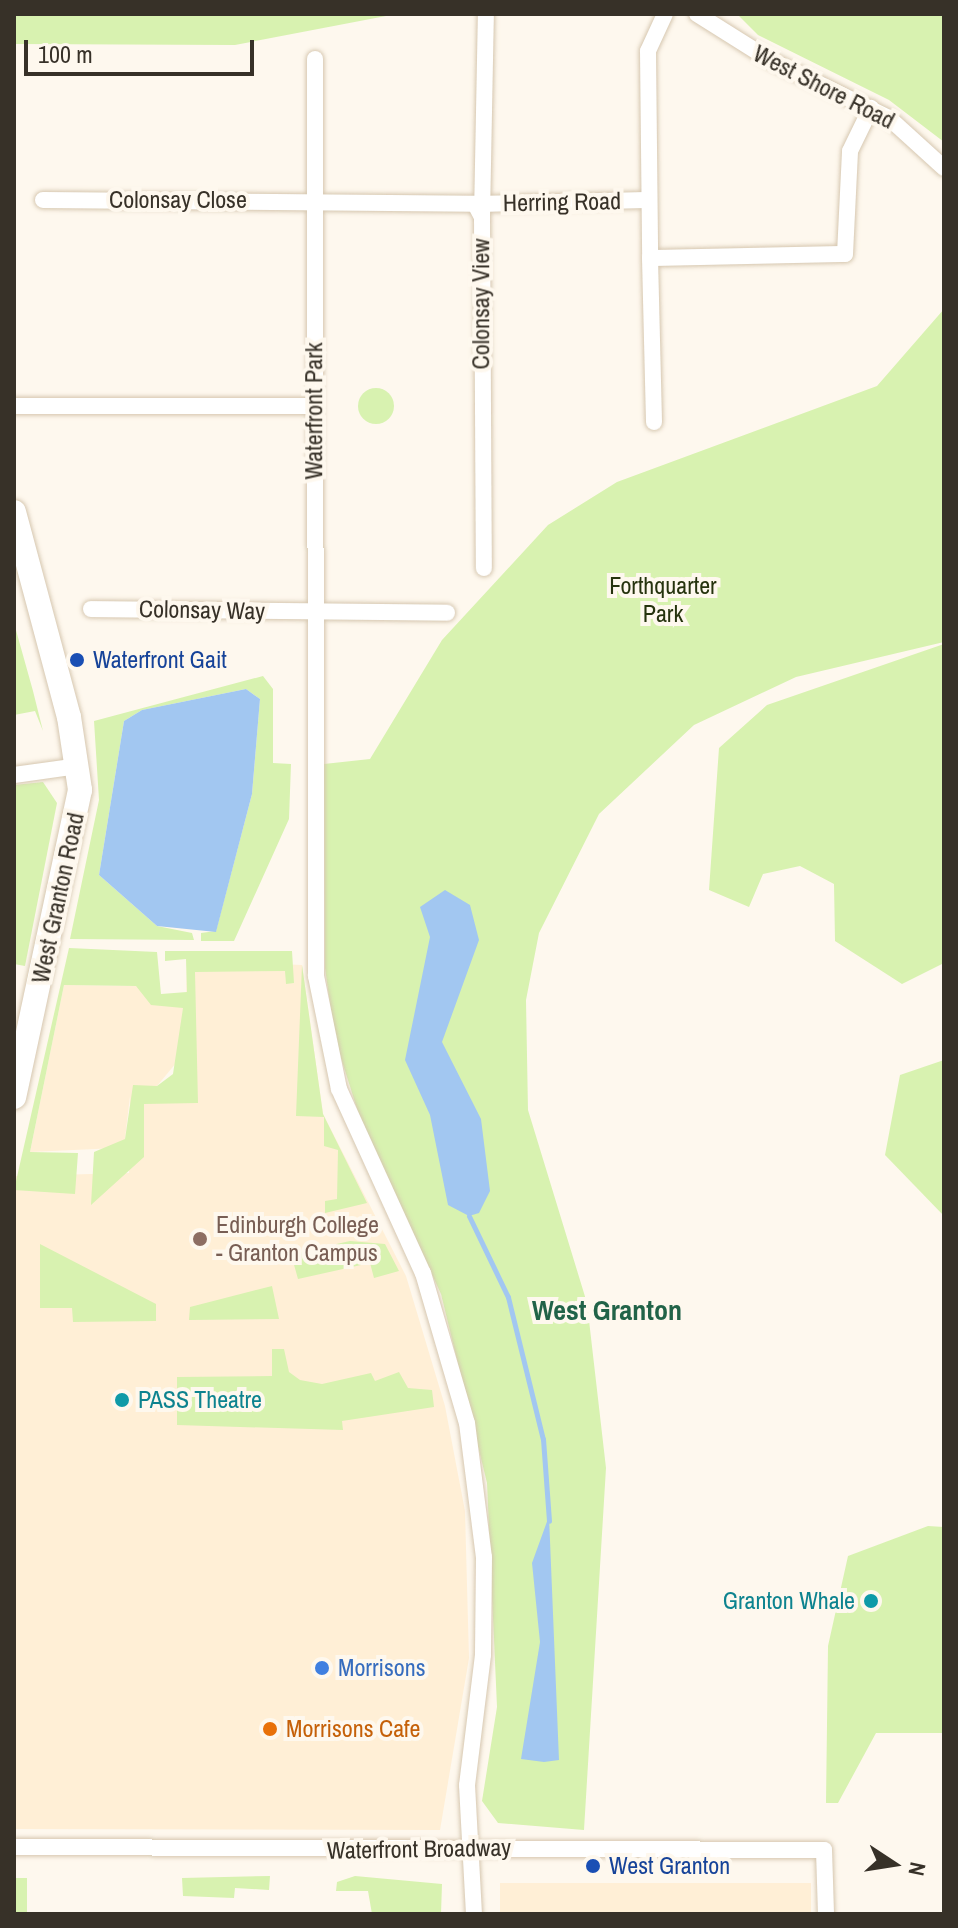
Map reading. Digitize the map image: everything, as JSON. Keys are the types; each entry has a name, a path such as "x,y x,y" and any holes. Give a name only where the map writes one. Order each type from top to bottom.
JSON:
{"street":[{"path":"480,208 486,14"},
{"path":"654,422 648,51 665,14"},
{"name":"West Shore Road","path":"697,14 770,60 871,108 944,168"},
{"name":"Waterfront Park","path":"315,59 315,945 327,1047 350,1117 435,1308 462,1402 480,1505 483,1655 467,1785 468,1848 474,1914"},
{"path":"650,258 845,254 850,151 871,108"},
{"name":"Colonsay Close","path":"43,200 314,201"},
{"name":"Herring Road","path":"480,208 649,200"},
{"name":"Colonsay View","path":"314,201 480,208 484,568"},
{"path":"14,406 314,406"},
{"name":"West Granton Road","path":"14,512 79,766 77,821 14,1097"},
{"name":"Colonsay Way","path":"91,609 447,613"},
{"path":"14,775 79,766"},
{"name":"Waterfront Broadway","path":"14,1847 824,1850 826,1914"}],"shaded area":[{"path":"187,960 302,965 323,1114 406,1276 445,1406 465,1511 469,1658 440,1830 14,1829 15,1176 129,1173 130,1096 125,1139 117,1148 30,1152 64,985 136,986 183,1008 181,1057 157,1086 184,1094"},
{"path":"500,1883 811,1883 811,1914 500,1914"}],"green space":[{"path":"737,14 944,14 944,142 889,100 758,35"},
{"path":"14,15 386,16 235,45 14,44"},
{"name":"Forthquarter Park","path":"944,309 944,642 796,677 694,725 599,814 539,933 526,1000 528,1110 587,1303 606,1468 584,1830 498,1823 482,1801 497,1707 487,1483 441,1294 359,1115 335,1039 325,968 324,764 370,759 442,640 548,525 617,482 877,386"},
{"path":"376,388 389,393 394,406 389,419 376,424 363,419 358,406 363,393"},
{"path":"14,623 43,731 35,711 14,715"},
{"path":"944,644 944,963 902,984 835,941 834,884 800,866 763,874 749,907 709,890 719,748 767,705"},
{"path":"263,676 273,689 273,763 291,764 289,819 234,941 201,941 201,933 216,931 252,794 260,699 246,689 142,710 124,721 99,875 157,926 192,933 194,940 70,939 99,800 94,721"},
{"path":"43,782 57,803 25,966 14,964 14,785"},
{"path":"69,948 157,952 161,994 187,992 186,959 165,961 165,951 292,951 294,983 286,984 285,971 195,972 198,1103 144,1104 144,1157 91,1205 94,1152 125,1139 133,1085 157,1086 173,1074 183,1008 151,1005 136,986 64,985 30,1152 78,1153 75,1194 14,1190"},
{"path":"302,965 323,1114 367,1203 325,1213 325,1201 337,1199 338,1150 324,1146 324,1117 296,1116"},
{"path":"944,1060 944,1216 885,1155 900,1075"},
{"path":"350,1241 385,1244 399,1271 374,1278 370,1263 298,1279 291,1254"},
{"path":"40,1244 156,1304 156,1321 73,1322 72,1308 40,1308"},
{"path":"272,1286 279,1319 189,1320 190,1307"},
{"path":"272,1349 284,1349 289,1372 300,1380 322,1384 371,1373 375,1381 399,1372 408,1388 432,1390 434,1407 342,1421 343,1430 177,1425 177,1377 272,1376"},
{"path":"928,1526 944,1527 944,1733 876,1733 838,1803 826,1803 828,1646 848,1556"},
{"path":"270,1876 269,1890 235,1888 234,1898 183,1896 182,1878"},
{"path":"355,1876 442,1884 441,1914 372,1914 368,1891 336,1891 337,1882"},
{"path":"14,1878 27,1878 27,1914 14,1914"}],"water":[{"path":"246,689 260,699 252,794 216,932 157,926 99,875 124,721 142,710"},
{"path":"445,890 470,905 479,940 442,1042 481,1119 490,1191 479,1213 469,1216 448,1205 430,1115 405,1060 430,937 420,907"},
{"path":"549,1516 559,1760 544,1762 521,1759 540,1642 532,1563"}],"waterway":[{"path":"469,1216 508,1297 543,1439 549,1521"}],"place":[{"name":"Waterfront Gait","path":"77,660"},
{"name":"Edinburgh College - Granton Campus","path":"200,1239"},
{"name":"PASS Theatre","path":"122,1400"},
{"name":"Granton Whale","path":"871,1601"},
{"name":"Morrisons","path":"322,1668"},
{"name":"Morrisons Cafe","path":"270,1729"},
{"name":"West Granton","path":"593,1866"}],"district":[{"name":"West Granton","path":"607,1310"}]}
